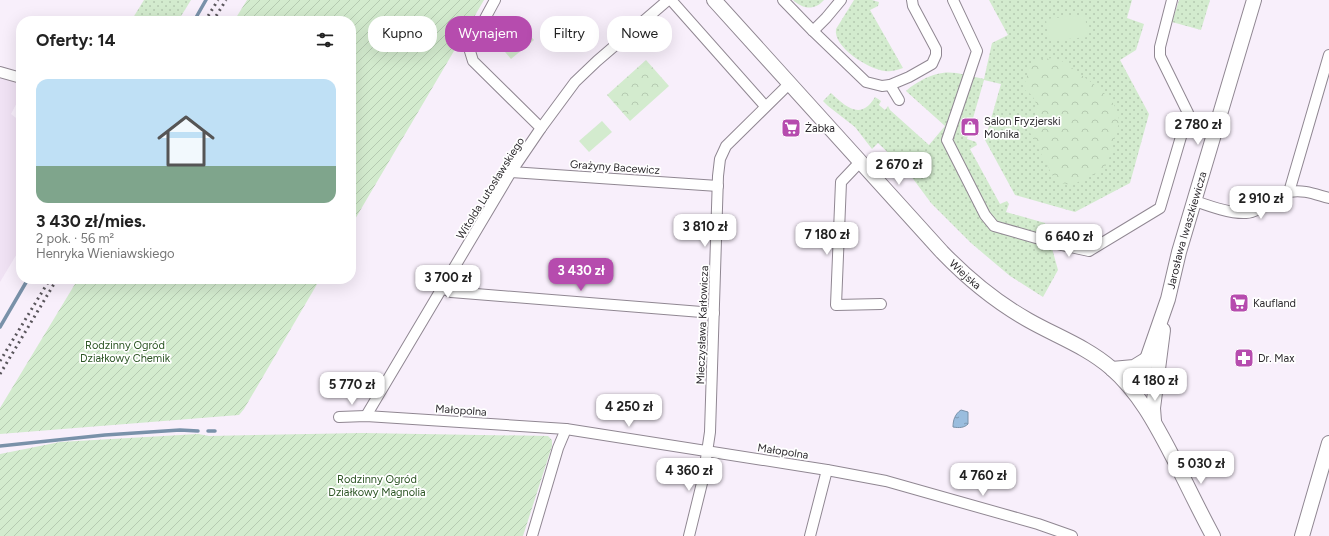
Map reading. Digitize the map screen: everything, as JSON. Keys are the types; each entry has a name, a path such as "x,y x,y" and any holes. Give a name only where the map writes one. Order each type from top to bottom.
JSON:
{"main road":[{"name":"Wiejska","path":"714,0 951,261 987,294 1027,319 1083,348 1112,369 1136,394 1154,421 1213,536"},
{"name":"Jarosława Iwaszkiewicza","path":"1154,421 1153,408 1157,388 1156,379 1168,299 1179,252 1254,0"},
{"name":"Jarosława Iwaszkiewicza","path":"1136,394 1137,384 1168,299"},
{"path":"1112,369 1134,367 1146,359"},
{"path":"1136,394 1140,395 1147,391 1156,379"},
{"path":"1302,536 1329,443"}],"street":[{"path":"495,0 469,48 473,61 541,128"},
{"name":"Witolda Lutosławskiego","path":"366,416 512,172 541,128 575,82 597,61 668,0"},
{"path":"671,0 765,106"},
{"path":"783,0 866,82 882,86 890,85 932,64 936,55 936,50 912,6 912,0"},
{"path":"813,31 841,0"},
{"path":"953,0 978,51 947,140 985,215 994,226 1057,244 1089,251 1160,208 1188,113 1160,56 1160,47 1172,0"},
{"path":"1289,192 1329,55"},
{"path":"0,72 16,77"},
{"name":"Mieczysława Karłowicza","path":"689,536 703,479 711,415 720,159 726,146 790,83"},
{"path":"890,85 899,100"},
{"path":"860,162 841,182 836,305 881,304"},
{"name":"Grażyny Bacewicz","path":"512,172 718,186"},
{"path":"1195,201 1239,213 1247,213 1257,210 1289,192 1301,191 1329,198"},
{"path":"442,288 451,292 459,293 714,313"},
{"name":"Małopolna","path":"339,417 366,416 566,429 827,470 886,481 1038,524 1072,536"},
{"path":"532,536 558,448 566,429"},
{"path":"810,536 827,470"}],"shaded area":[{"path":"0,77 16,82 16,104 11,114 16,118 16,255 0,282"}],"green space":[{"path":"144,0 191,0 181,16 134,16"},
{"path":"247,0 484,0 475,16 445,16 445,52 453,52 356,218 356,16 237,16"},
{"path":"793,0 824,0 816,6 808,8"},
{"path":"854,0 872,0 879,2 878,6 870,10 903,68 894,71 887,71 870,66 853,56 840,43 836,29"},
{"path":"989,0 1132,0 1127,18 1144,24 1136,50 1120,60 1149,114 1130,183 1075,212 1015,195 985,140 1001,84 984,80 967,139 976,142 977,145 970,149 1000,204 1007,201 1009,204 1006,212 1045,223 1058,270 1043,297 1010,276 971,243 931,203 908,172 878,143 872,149 855,127 823,101 831,93 848,107 859,110 870,104 875,97 881,101 879,105 885,110 888,106 890,110 929,145 945,126 906,91 922,80 939,74 953,73 984,79 992,43 1008,35"},
{"path":"1179,0 1210,0 1201,30 1172,22"},
{"path":"1085,15 1088,37 1048,41 1046,19"},
{"path":"505,52 519,52 511,59"},
{"path":"1054,58 1068,65 1100,89 1116,108 1118,115 1119,123 1108,162 1103,170 1072,185 1056,182 1027,127 1036,112 1033,97 1023,89 1032,60"},
{"path":"646,60 669,86 630,121 607,95"},
{"path":"602,121 612,132 589,152 579,141"},
{"name":"Rodzinny Ogród Działkowy Chemik","path":"75,284 317,284 244,409 239,415 0,434 0,408"},
{"name":"Rodzinny Ogród Działkowy Magnolia","path":"362,433 548,436 552,440 552,446 523,536 0,536 0,454 60,442 198,434 209,436"}],"water":[{"path":"961,410 968,412 968,424 957,428 953,427 955,417"}],"waterway":[{"path":"197,16 206,0"},
{"path":"0,327 25,284"},
{"path":"0,446 105,435 180,430 198,431"},
{"path":"208,431 215,431"}],"railway":[{"path":"208,16 218,0"},
{"path":"216,16 226,0"},
{"path":"0,361 47,284"},
{"path":"0,374 54,284"}],"place":[{"name":"Salon Fryzjerski Monika","path":"970,127"},
{"name":"Żabka","path":"791,128"},
{"name":"Kaufland","path":"1239,303"},
{"name":"Dr. Max","path":"1244,358"}]}
